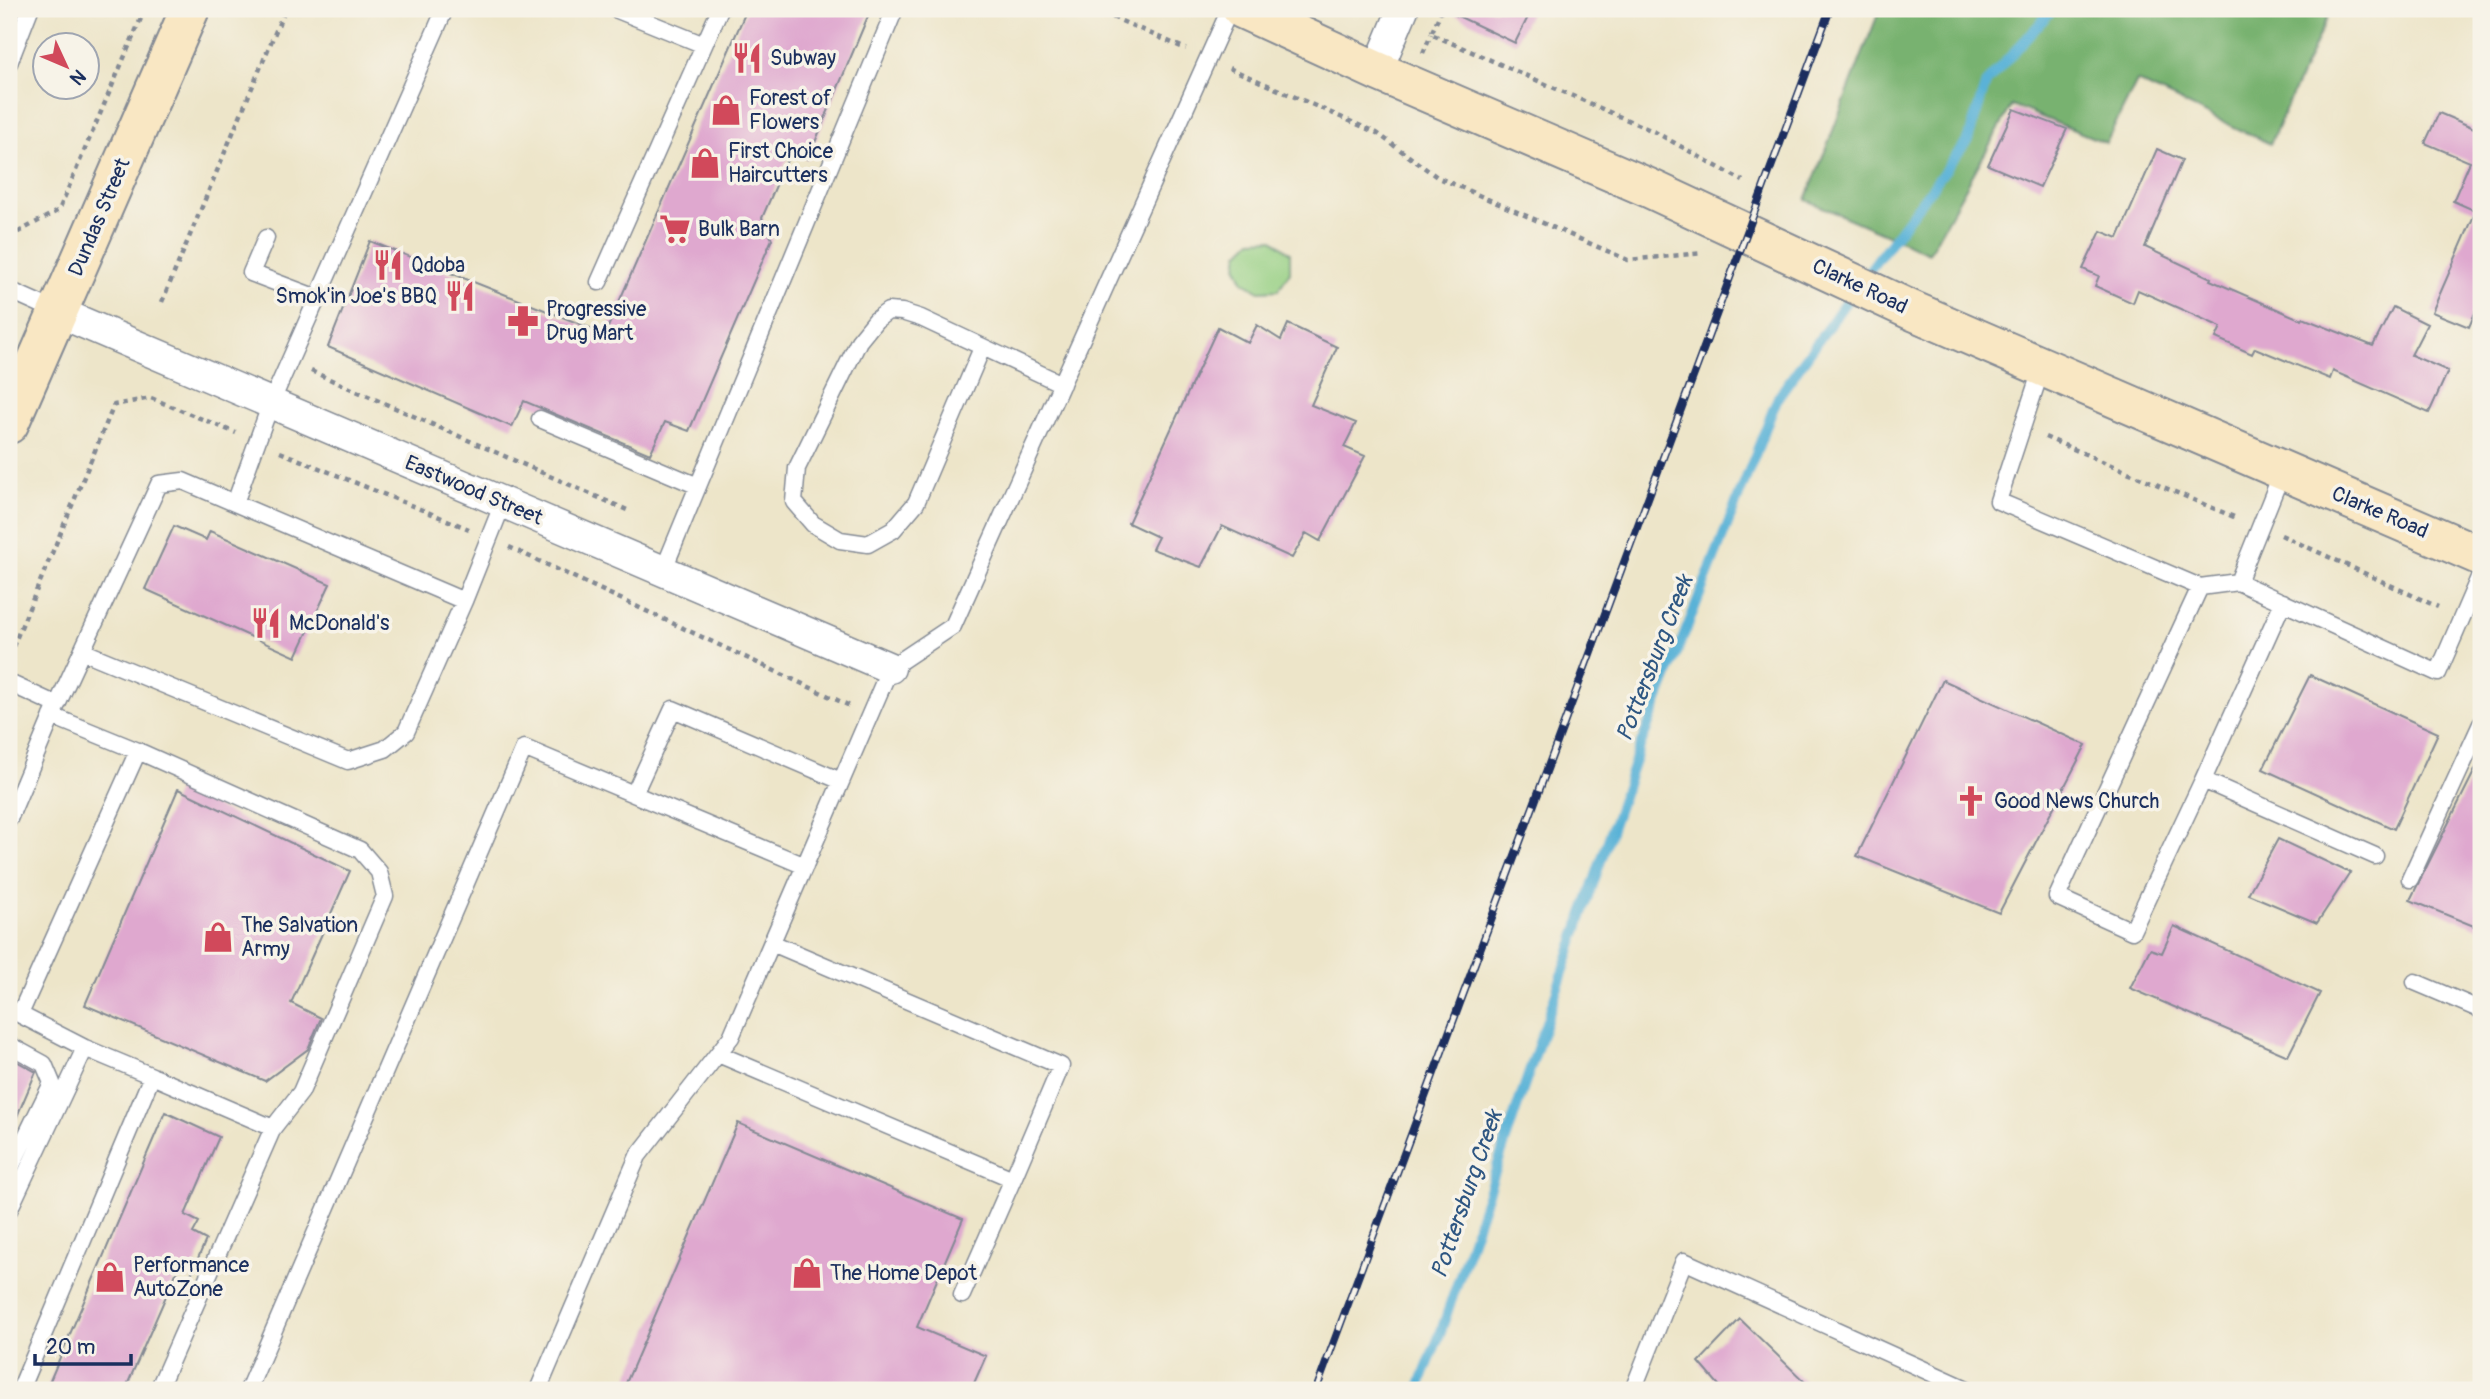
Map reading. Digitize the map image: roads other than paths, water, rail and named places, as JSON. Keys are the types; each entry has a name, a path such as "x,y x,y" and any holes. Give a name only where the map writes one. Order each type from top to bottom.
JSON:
{"main road":[{"name":"Dundas Street","path":"9,424 190,9"},
{"name":"Clarke Road","path":"1242,9 1377,71 1649,188 1911,310 2481,556"}],"street":[{"path":"1377,71 1403,9"},
{"name":"Eastwood Street","path":"58,312 890,668"}],"lane":[{"path":"9,64 30,9"},
{"path":"235,503 271,403 445,9"},
{"path":"615,9 704,45"},
{"path":"599,282 720,9"},
{"path":"663,571 895,9"},
{"path":"538,1390 638,1156 732,1037 890,668 953,626 1230,9"},
{"path":"266,238 251,273 317,298"},
{"path":"9,290 58,312"},
{"path":"982,348 916,503 893,530 868,544 840,540 813,524 794,502 797,468 859,341 876,320 888,311 920,318 1062,384"},
{"path":"2042,366 1998,501 2200,587 2238,582 2438,673 2481,573"},
{"path":"540,419 698,486"},
{"path":"2238,582 2283,470"},
{"path":"9,819 55,710 159,484 183,481 464,601"},
{"path":"82,651 348,761 384,749 406,732 464,601 503,503"},
{"path":"2200,587 2057,897 2132,931 2283,602"},
{"path":"9,683 55,710 138,751 360,850 379,872 385,896 302,1092 274,1128 158,1390"},
{"path":"635,794 673,709 841,781"},
{"path":"2410,879 2481,724"},
{"path":"248,1390 524,748 805,866"},
{"path":"138,751 14,1012 85,1048 274,1128"},
{"path":"2203,780 2375,856"},
{"path":"772,943 1061,1066 962,1295"},
{"path":"2415,982 2481,1010"},
{"path":"9,1045 44,1064 52,1083 9,1171"},
{"path":"9,1210 85,1048"},
{"path":"718,1054 1013,1179"},
{"path":"20,1390 152,1076"},
{"path":"1633,1390 1684,1261 1969,1390"}],"waterway":[{"name":"Pottersburg Creek","path":"1862,280 1968,140 1986,83 2053,9"},
{"name":"Pottersburg Creek","path":"1418,1390 1441,1331 1639,749 1778,397 1853,292"}],"railway":[{"path":"1316,1390 1830,9"}],"place":[{"name":"Subway","path":"747,58"},
{"name":"Forest of Flowers","path":"726,110"},
{"name":"First Choice Haircutters","path":"705,163"},
{"name":"Bulk Barn","path":"675,229"},
{"name":"Qdoba","path":"388,265"},
{"name":"Smok'in Joe's BBQ","path":"460,296"},
{"name":"Progressive Drug Mart","path":"523,321"},
{"name":"McDonald's","path":"266,623"},
{"name":"Good News Church","path":"1971,801"},
{"name":"The Salvation Army","path":"218,937"},
{"name":"The Home Depot","path":"807,1273"},
{"name":"Performance AutoZone","path":"110,1277"}]}
